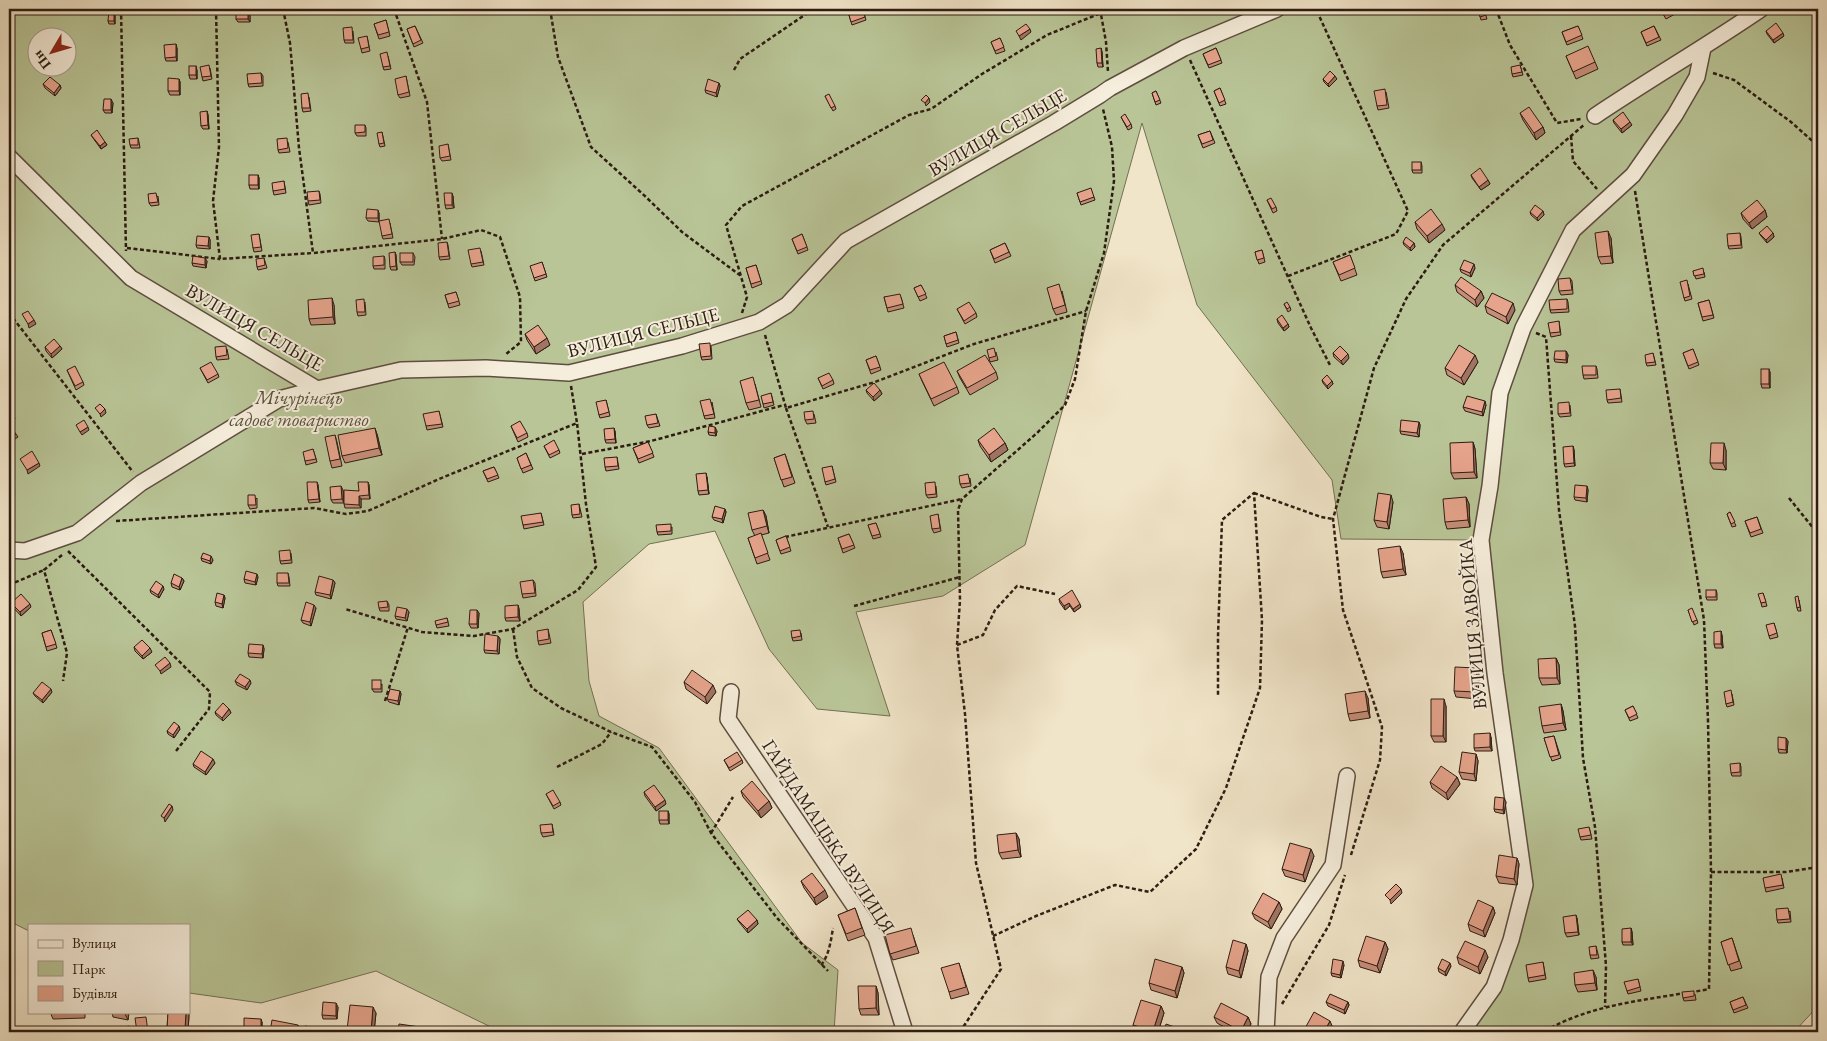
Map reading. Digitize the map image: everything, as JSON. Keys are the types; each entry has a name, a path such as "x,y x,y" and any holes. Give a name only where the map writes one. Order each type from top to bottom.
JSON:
{"street":[{"name":"ВУЛИЦЯ СЕЛЬЦЕ","path":"9,157 131,278 316,389 401,370 486,368 569,372 682,346 759,322 787,305 846,241 1184,48 1276,9"},
{"path":"1595,116 1761,9"},
{"name":"ВУЛИЦЯ ЗАВОЙКА","path":"1462,1032 1494,987 1511,940 1525,886 1495,674 1481,540 1490,486 1500,393 1523,328 1573,230 1632,175 1675,115 1700,69 1703,48"},
{"path":"9,550 25,551 77,533 141,483 280,399 316,389"},
{"name":"ГАЙДАМАЦЬКА ВУЛИЦЯ","path":"731,692 728,720 876,938 905,1032"},
{"path":"1268,1029 1269,977 1284,938 1333,865 1347,776"}],"path":[{"path":"121,9 126,248 220,259 313,253 442,239 481,230 500,237 520,297 521,342 486,368"},
{"path":"216,9 219,147 213,201 220,259"},
{"path":"283,9 290,43 299,148 313,253"},
{"path":"394,9 426,102 442,239"},
{"path":"550,9 558,57 591,147 646,196 682,232 741,276"},
{"path":"806,9 809,12"},
{"path":"734,70 740,59 809,12 824,9"},
{"path":"783,538 962,499 1037,434 1065,405 1075,379 1086,311 1104,253 1114,181 1105,92 1102,13 1100,9"},
{"path":"1288,276 1396,234 1408,211 1316,9"},
{"path":"1496,9 1510,45 1557,124 1595,116"},
{"path":"737,329 747,296 726,225 742,206 909,115 931,109 982,74 1047,35 1102,13"},
{"path":"1184,48 1331,367"},
{"path":"1700,69 1734,80 1791,122 1818,146"},
{"path":"1349,861 1380,760 1382,727 1344,610 1333,519 1374,368 1406,299 1443,245 1595,116"},
{"path":"1571,136 1572,161 1606,200"},
{"path":"1529,1032 1547,1031 1565,1020 1605,1007 1709,989 1711,872 1704,620 1632,175"},
{"path":"581,454 651,441 875,382 974,344 1086,311"},
{"path":"9,313 141,483"},
{"path":"759,322 785,407 828,528"},
{"path":"1523,328 1546,337 1560,510 1575,626 1583,758 1596,837 1606,966 1605,1007"},
{"path":"345,609 422,632 474,636 514,629 578,590 596,567 586,504 578,423 569,372"},
{"path":"90,524 314,508 346,514 368,511 439,479 578,423"},
{"path":"1254,493 1321,517 1333,519"},
{"path":"1218,697 1222,520 1254,493"},
{"path":"993,936 1036,916 1115,885 1150,892 1196,848 1226,788 1260,688 1262,620 1254,493"},
{"path":"1789,498 1818,534"},
{"path":"960,1032 1001,969 976,863 965,714 957,645 960,600 958,510 962,499"},
{"path":"9,585 44,570 67,550 77,533"},
{"path":"67,550 210,692 209,709 176,751"},
{"path":"44,570 67,653 63,681"},
{"path":"854,606 960,578"},
{"path":"957,645 983,635 994,610 1017,586 1055,594"},
{"path":"385,701 408,627"},
{"path":"514,629 517,657 532,688 561,708 611,732 652,747 695,802 711,833 778,918 828,971"},
{"path":"558,767 602,744 611,732"},
{"path":"711,833 732,798"},
{"path":"1711,872 1786,872 1818,867"},
{"path":"1268,1029 1329,925 1346,870"},
{"path":"821,965 829,947 833,928"}],"green space":[{"name":"Мічурінець садове товариство","path":"9,9 1818,9 1818,1006 1794,1032 1462,1032 1494,987 1525,885 1481,540 1341,539 1332,480 1197,305 1142,123 1025,545 943,596 856,612 890,716 817,709 769,649 715,531 649,544 583,602 589,681 599,716 659,748 802,943 838,970 834,1032 495,1029 376,971 261,1003 190,993 190,924 28,924 28,930 9,921"}],"building":[{"path":"109,9 114,9 114,21 108,21"},
{"path":"236,9 248,9 248,19 236,19"},
{"path":"1478,9 1484,9 1486,15 1480,17"},
{"path":"863,10 865,17 851,22 849,15"},
{"path":"386,20 389,32 378,35 374,24"},
{"path":"1776,23 1783,33 1773,40 1766,31"},
{"path":"1026,24 1030,29 1019,36 1016,31"},
{"path":"415,26 421,40 413,44 407,29"},
{"path":"1578,26 1582,35 1566,42 1562,32"},
{"path":"1654,26 1659,37 1646,43 1641,32"},
{"path":"352,27 353,40 344,40 343,28"},
{"path":"367,36 369,47 361,49 358,38"},
{"path":"1000,38 1004,47 995,51 991,42"},
{"path":"176,44 176,57 165,58 164,45"},
{"path":"1588,46 1595,62 1573,72 1566,56"},
{"path":"1101,48 1102,63 1097,63 1096,49"},
{"path":"1216,48 1221,60 1208,65 1203,54"},
{"path":"387,52 390,66 383,67 380,54"},
{"path":"209,65 211,76 202,77 200,67"},
{"path":"1520,65 1522,72 1512,74 1511,67"},
{"path":"189,66 196,66 196,75 189,75"},
{"path":"1330,71 1335,76 1328,84 1323,79"},
{"path":"261,73 262,83 248,84 247,74"},
{"path":"406,76 409,92 398,95 395,79"},
{"path":"51,78 60,85 54,93 43,84"},
{"path":"168,78 179,79 179,91 168,91"},
{"path":"708,79 719,83 716,93 705,90"},
{"path":"1220,88 1225,100 1219,103 1214,91"},
{"path":"1385,89 1387,105 1377,106 1374,91"},
{"path":"1156,91 1160,100 1155,102 1152,93"},
{"path":"308,93 310,108 302,108 301,94"},
{"path":"829,94 835,106 831,108 825,96"},
{"path":"926,95 929,98 925,103 921,100"},
{"path":"104,99 111,99 111,110 103,110"},
{"path":"1529,107 1543,127 1534,133 1520,113"},
{"path":"207,111 208,125 201,126 200,112"},
{"path":"1623,112 1630,122 1621,129 1613,120"},
{"path":"1125,114 1131,124 1127,127 1121,117"},
{"path":"355,125 365,125 365,132 355,133"},
{"path":"97,130 105,142 100,146 91,135"},
{"path":"1210,131 1213,140 1202,144 1198,135"},
{"path":"382,132 384,143 379,144 377,133"},
{"path":"138,138 138,145 130,145 129,139"},
{"path":"287,138 288,148 278,150 277,139"},
{"path":"448,144 450,156 440,158 439,146"},
{"path":"1412,162 1421,162 1421,170 1412,170"},
{"path":"1480,168 1488,180 1479,187 1471,175"},
{"path":"249,175 258,175 258,185 249,185"},
{"path":"284,181 285,189 273,191 272,183"},
{"path":"1091,188 1094,197 1080,202 1077,193"},
{"path":"319,191 320,200 308,201 307,192"},
{"path":"156,193 158,202 149,203 148,194"},
{"path":"444,193 452,193 452,205 445,205"},
{"path":"1271,198 1276,207 1272,209 1267,200"},
{"path":"1757,200 1765,210 1749,223 1741,213"},
{"path":"1535,205 1543,211 1537,218 1530,212"},
{"path":"367,209 378,210 378,218 366,218"},
{"path":"1431,209 1442,224 1427,236 1415,222"},
{"path":"389,219 392,234 382,236 379,221"},
{"path":"1767,226 1773,233 1766,240 1759,233"},
{"path":"1608,231 1611,256 1598,257 1595,233"},
{"path":"1740,233 1741,245 1728,246 1727,234"},
{"path":"259,234 261,247 253,248 251,235"},
{"path":"802,234 807,247 797,251 792,239"},
{"path":"197,236 209,237 208,246 196,245"},
{"path":"1406,237 1414,243 1410,248 1403,242"},
{"path":"447,242 449,256 439,257 438,243"},
{"path":"1005,243 1009,252 994,259 990,250"},
{"path":"480,248 483,262 471,264 468,250"},
{"path":"1262,250 1264,258 1257,260 1255,252"},
{"path":"395,252 396,266 390,267 389,253"},
{"path":"400,253 413,253 413,262 400,262"},
{"path":"1350,255 1355,268 1339,275 1333,262"},
{"path":"193,256 205,258 205,265 192,263"},
{"path":"384,256 384,265 373,266 373,257"},
{"path":"264,258 265,265 257,267 256,259"},
{"path":"1464,260 1474,264 1470,273 1460,269"},
{"path":"542,262 546,274 534,278 530,266"},
{"path":"756,265 761,281 751,284 746,268"},
{"path":"1703,268 1704,274 1694,276 1693,271"},
{"path":"1461,277 1481,291 1475,300 1455,285"},
{"path":"1570,278 1572,290 1559,291 1558,279"},
{"path":"1687,280 1690,296 1684,298 1680,282"},
{"path":"1059,284 1065,305 1053,309 1047,288"},
{"path":"921,285 926,294 918,297 914,288"},
{"path":"456,292 459,301 448,304 445,295"},
{"path":"1492,293 1513,303 1506,317 1485,306"},
{"path":"900,294 903,304 887,308 884,297"},
{"path":"332,298 333,317 309,319 308,300"},
{"path":"364,299 365,312 357,312 356,300"},
{"path":"1567,299 1567,309 1550,310 1549,300"},
{"path":"1709,300 1713,315 1702,317 1698,303"},
{"path":"969,302 976,313 964,321 957,309"},
{"path":"1287,302 1290,307 1287,309 1284,304"},
{"path":"28,311 34,320 28,324 22,314"},
{"path":"1282,315 1288,324 1283,328 1277,319"},
{"path":"1559,321 1560,332 1550,333 1548,323"},
{"path":"538,325 547,338 534,347 525,334"},
{"path":"956,332 958,340 946,344 944,336"},
{"path":"54,339 60,346 51,354 45,347"},
{"path":"710,343 711,356 701,357 699,344"},
{"path":"1459,345 1475,355 1461,378 1445,368"},
{"path":"226,346 227,355 216,357 215,347"},
{"path":"1340,346 1348,354 1341,361 1333,353"},
{"path":"994,348 996,356 989,358 987,350"},
{"path":"1693,349 1698,362 1688,366 1683,353"},
{"path":"1555,351 1566,351 1566,360 1554,359"},
{"path":"1653,353 1655,362 1646,363 1645,355"},
{"path":"985,355 996,372 967,388 957,371"},
{"path":"876,356 880,367 870,370 866,360"},
{"path":"211,362 218,374 207,380 200,368"},
{"path":"944,362 957,387 931,399 919,374"},
{"path":"75,366 83,382 75,386 67,370"},
{"path":"1582,366 1596,366 1596,375 1583,375"},
{"path":"1761,369 1769,369 1769,384 1761,384"},
{"path":"829,373 833,380 822,386 818,378"},
{"path":"1327,375 1332,381 1327,386 1322,380"},
{"path":"753,377 759,400 746,403 740,381"},
{"path":"874,383 880,390 873,397 866,390"},
{"path":"1620,389 1621,398 1607,400 1606,390"},
{"path":"771,393 773,402 763,404 761,396"},
{"path":"1467,396 1485,401 1482,412 1463,407"},
{"path":"710,399 714,414 704,416 700,401"},
{"path":"606,400 609,412 599,415 596,402"},
{"path":"1569,402 1570,413 1558,414 1558,403"},
{"path":"100,404 105,409 100,414 95,408"},
{"path":"9,407 14,416 9,419"},
{"path":"439,411 442,424 426,426 423,414"},
{"path":"813,411 814,419 805,420 804,412"},
{"path":"656,414 658,423 647,425 645,416"},
{"path":"84,420 88,427 80,432 76,425"},
{"path":"1401,420 1419,422 1417,433 1400,431"},
{"path":"520,421 527,433 517,438 511,426"},
{"path":"10,425 16,434 11,438 9,435"},
{"path":"709,426 715,427 715,433 708,432"},
{"path":"375,428 379,448 342,456 338,435"},
{"path":"614,428 615,439 605,440 604,429"},
{"path":"994,428 1005,443 989,455 978,440"},
{"path":"335,435 340,459 330,461 325,437"},
{"path":"554,440 559,450 549,455 544,446"},
{"path":"648,442 653,453 638,459 633,448"},
{"path":"1473,442 1474,472 1451,473 1450,443"},
{"path":"1711,443 1724,443 1723,463 1710,463"},
{"path":"1573,446 1574,463 1564,464 1563,447"},
{"path":"313,449 316,459 305,461 303,452"},
{"path":"32,451 39,463 27,470 20,459"},
{"path":"526,453 531,465 521,469 517,458"},
{"path":"785,454 792,477 781,480 774,458"},
{"path":"617,457 618,466 605,467 604,458"},
{"path":"832,466 835,479 825,482 822,468"},
{"path":"494,467 498,475 487,479 483,471"},
{"path":"706,473 708,490 698,491 696,474"},
{"path":"968,474 970,483 960,484 959,476"},
{"path":"307,482 317,482 319,499 308,500"},
{"path":"358,482 368,482 369,495 359,496 359,505 344,504 344,490 359,491"},
{"path":"935,482 936,494 926,495 925,483"},
{"path":"1575,485 1587,486 1586,498 1574,497"},
{"path":"341,486 342,499 331,500 330,487"},
{"path":"1378,493 1391,495 1387,522 1374,520"},
{"path":"248,495 255,495 256,505 248,505"},
{"path":"1466,497 1468,520 1445,522 1443,499"},
{"path":"579,504 580,514 572,515 571,505"},
{"path":"715,506 725,509 722,519 712,517"},
{"path":"763,510 767,526 752,530 748,513"},
{"path":"1730,512 1735,522 1731,524 1727,514"},
{"path":"541,513 543,522 523,525 521,516"},
{"path":"938,514 940,528 932,529 930,516"},
{"path":"1757,517 1761,529 1750,533 1745,521"},
{"path":"876,523 880,534 872,536 868,525"},
{"path":"671,524 671,531 657,532 656,525"},
{"path":"761,533 768,553 755,558 748,538"},
{"path":"849,534 854,545 842,549 838,538"},
{"path":"786,536 790,547 780,551 776,540"},
{"path":"1400,546 1403,569 1381,572 1378,549"},
{"path":"290,550 291,560 280,561 279,551"},
{"path":"203,553 211,556 210,561 201,558"},
{"path":"246,571 257,574 255,582 244,579"},
{"path":"277,573 288,573 289,583 277,583"},
{"path":"174,574 182,578 179,587 171,583"},
{"path":"319,576 333,580 330,595 315,592"},
{"path":"533,580 535,593 522,594 520,582"},
{"path":"156,581 163,586 158,595 150,590"},
{"path":"1072,590 1080,604 1073,609 1069,603 1064,606 1059,599"},
{"path":"1706,590 1716,590 1716,597 1706,597"},
{"path":"217,593 224,595 222,604 215,602"},
{"path":"1763,593 1766,602 1761,603 1758,594"},
{"path":"21,594 30,604 20,612 11,603"},
{"path":"1798,596 1800,607 1797,608 1795,597"},
{"path":"387,601 388,607 379,608 378,602"},
{"path":"306,602 314,605 310,622 301,620"},
{"path":"518,605 518,617 505,618 505,606"},
{"path":"397,607 407,609 405,618 395,616"},
{"path":"1692,608 1697,620 1692,622 1688,610"},
{"path":"470,610 477,610 477,624 469,624"},
{"path":"447,618 448,622 436,625 435,621"},
{"path":"1774,623 1777,633 1769,636 1766,625"},
{"path":"548,629 549,639 538,641 537,631"},
{"path":"51,630 56,644 46,647 42,633"},
{"path":"800,630 801,636 792,638 791,631"},
{"path":"1721,631 1721,644 1714,644 1714,632"},
{"path":"485,634 498,636 497,651 484,650"},
{"path":"142,640 150,648 142,656 134,647"},
{"path":"249,644 263,645 262,654 248,653"},
{"path":"165,657 170,663 160,671 155,665"},
{"path":"1556,658 1557,678 1539,678 1538,659"},
{"path":"1455,667 1477,668 1476,692 1454,691"},
{"path":"692,670 713,685 705,697 684,682"},
{"path":"240,674 250,680 245,687 235,681"},
{"path":"372,680 381,680 381,689 372,689"},
{"path":"42,682 51,689 42,700 33,693"},
{"path":"390,689 400,691 398,701 387,699"},
{"path":"1731,690 1733,702 1726,704 1724,692"},
{"path":"1365,691 1368,711 1348,714 1345,694"},
{"path":"1431,699 1444,699 1443,736 1431,736"},
{"path":"223,703 229,709 222,718 215,712"},
{"path":"1561,704 1563,723 1542,726 1539,707"},
{"path":"1633,706 1637,714 1629,718 1625,710"},
{"path":"174,722 179,726 173,735 167,731"},
{"path":"1490,733 1490,747 1474,748 1474,734"},
{"path":"1554,736 1559,755 1550,757 1544,738"},
{"path":"1778,737 1786,738 1786,750 1778,749"},
{"path":"201,751 213,759 205,772 193,764"},
{"path":"737,752 742,760 729,768 724,760"},
{"path":"1462,752 1476,754 1474,774 1459,772"},
{"path":"1740,763 1740,772 1731,773 1730,764"},
{"path":"1441,766 1457,777 1446,793 1430,782"},
{"path":"752,781 769,801 758,811 741,791"},
{"path":"654,785 665,800 655,807 644,792"},
{"path":"553,790 560,802 553,806 546,794"},
{"path":"1495,797 1504,798 1503,810 1494,809"},
{"path":"169,804 172,806 164,818 161,816"},
{"path":"659,811 668,811 668,820 659,820"},
{"path":"552,824 553,832 541,833 540,825"},
{"path":"1589,827 1591,835 1580,837 1578,829"},
{"path":"1016,833 1018,850 999,853 997,835"},
{"path":"1290,843 1311,849 1303,875 1282,869"},
{"path":"1499,855 1517,858 1514,879 1496,876"},
{"path":"812,873 825,890 814,898 801,881"},
{"path":"1781,874 1783,885 1765,888 1763,878"},
{"path":"1396,884 1401,889 1390,900 1385,895"},
{"path":"1263,893 1279,902 1268,922 1252,913"},
{"path":"1478,900 1493,907 1483,931 1468,924"},
{"path":"855,908 862,928 846,934 838,915"},
{"path":"1788,908 1790,919 1777,920 1776,909"},
{"path":"748,910 757,920 747,929 737,919"},
{"path":"1576,915 1578,932 1565,933 1563,917"},
{"path":"911,928 916,946 890,954 885,935"},
{"path":"1631,928 1631,942 1622,942 1622,929"},
{"path":"1366,936 1385,942 1377,966 1358,960"},
{"path":"1732,938 1739,961 1728,965 1721,942"},
{"path":"1233,940 1246,944 1239,971 1226,967"},
{"path":"1465,941 1485,950 1478,967 1457,957"},
{"path":"1596,946 1597,955 1590,955 1589,947"},
{"path":"1155,959 1182,967 1175,991 1149,983"},
{"path":"1333,959 1343,961 1340,975 1331,973"},
{"path":"1442,959 1450,963 1445,972 1438,968"},
{"path":"1543,962 1545,975 1528,978 1526,965"},
{"path":"959,963 966,987 949,992 941,968"},
{"path":"1593,970 1595,983 1575,985 1574,973"},
{"path":"1638,979 1640,987 1627,991 1624,982"},
{"path":"858,986 876,986 876,1008 859,1009"},
{"path":"1694,991 1694,996 1683,998 1682,992"},
{"path":"1330,994 1348,1002 1344,1010 1326,1002"},
{"path":"1743,997 1746,1005 1733,1010 1730,1002"},
{"path":"1141,1000 1161,1006 1153,1031 1133,1025"},
{"path":"323,1002 336,1003 336,1016 322,1015"},
{"path":"1221,1003 1248,1017 1241,1031 1214,1017"},
{"path":"350,1005 373,1007 371,1032 347,1030"},
{"path":"1314,1012 1330,1021 1324,1032 1303,1032"},
{"path":"168,1014 186,1014 185,1030 167,1029"},
{"path":"146,1017 148,1032 137,1032 135,1018"},
{"path":"244,1018 261,1019 261,1029 244,1028"},
{"path":"272,1020 298,1025 296,1032 270,1032"},
{"path":"399,1024 420,1027 419,1032 398,1032"},
{"path":"1166,1024 1186,1031 1186,1032 1164,1032"},
{"path":"129,1026 131,1032 100,1032"},
{"path":"305,1026 316,1028 315,1032 304,1032"},
{"path":"233,1030 233,1032 209,1032"}]}
